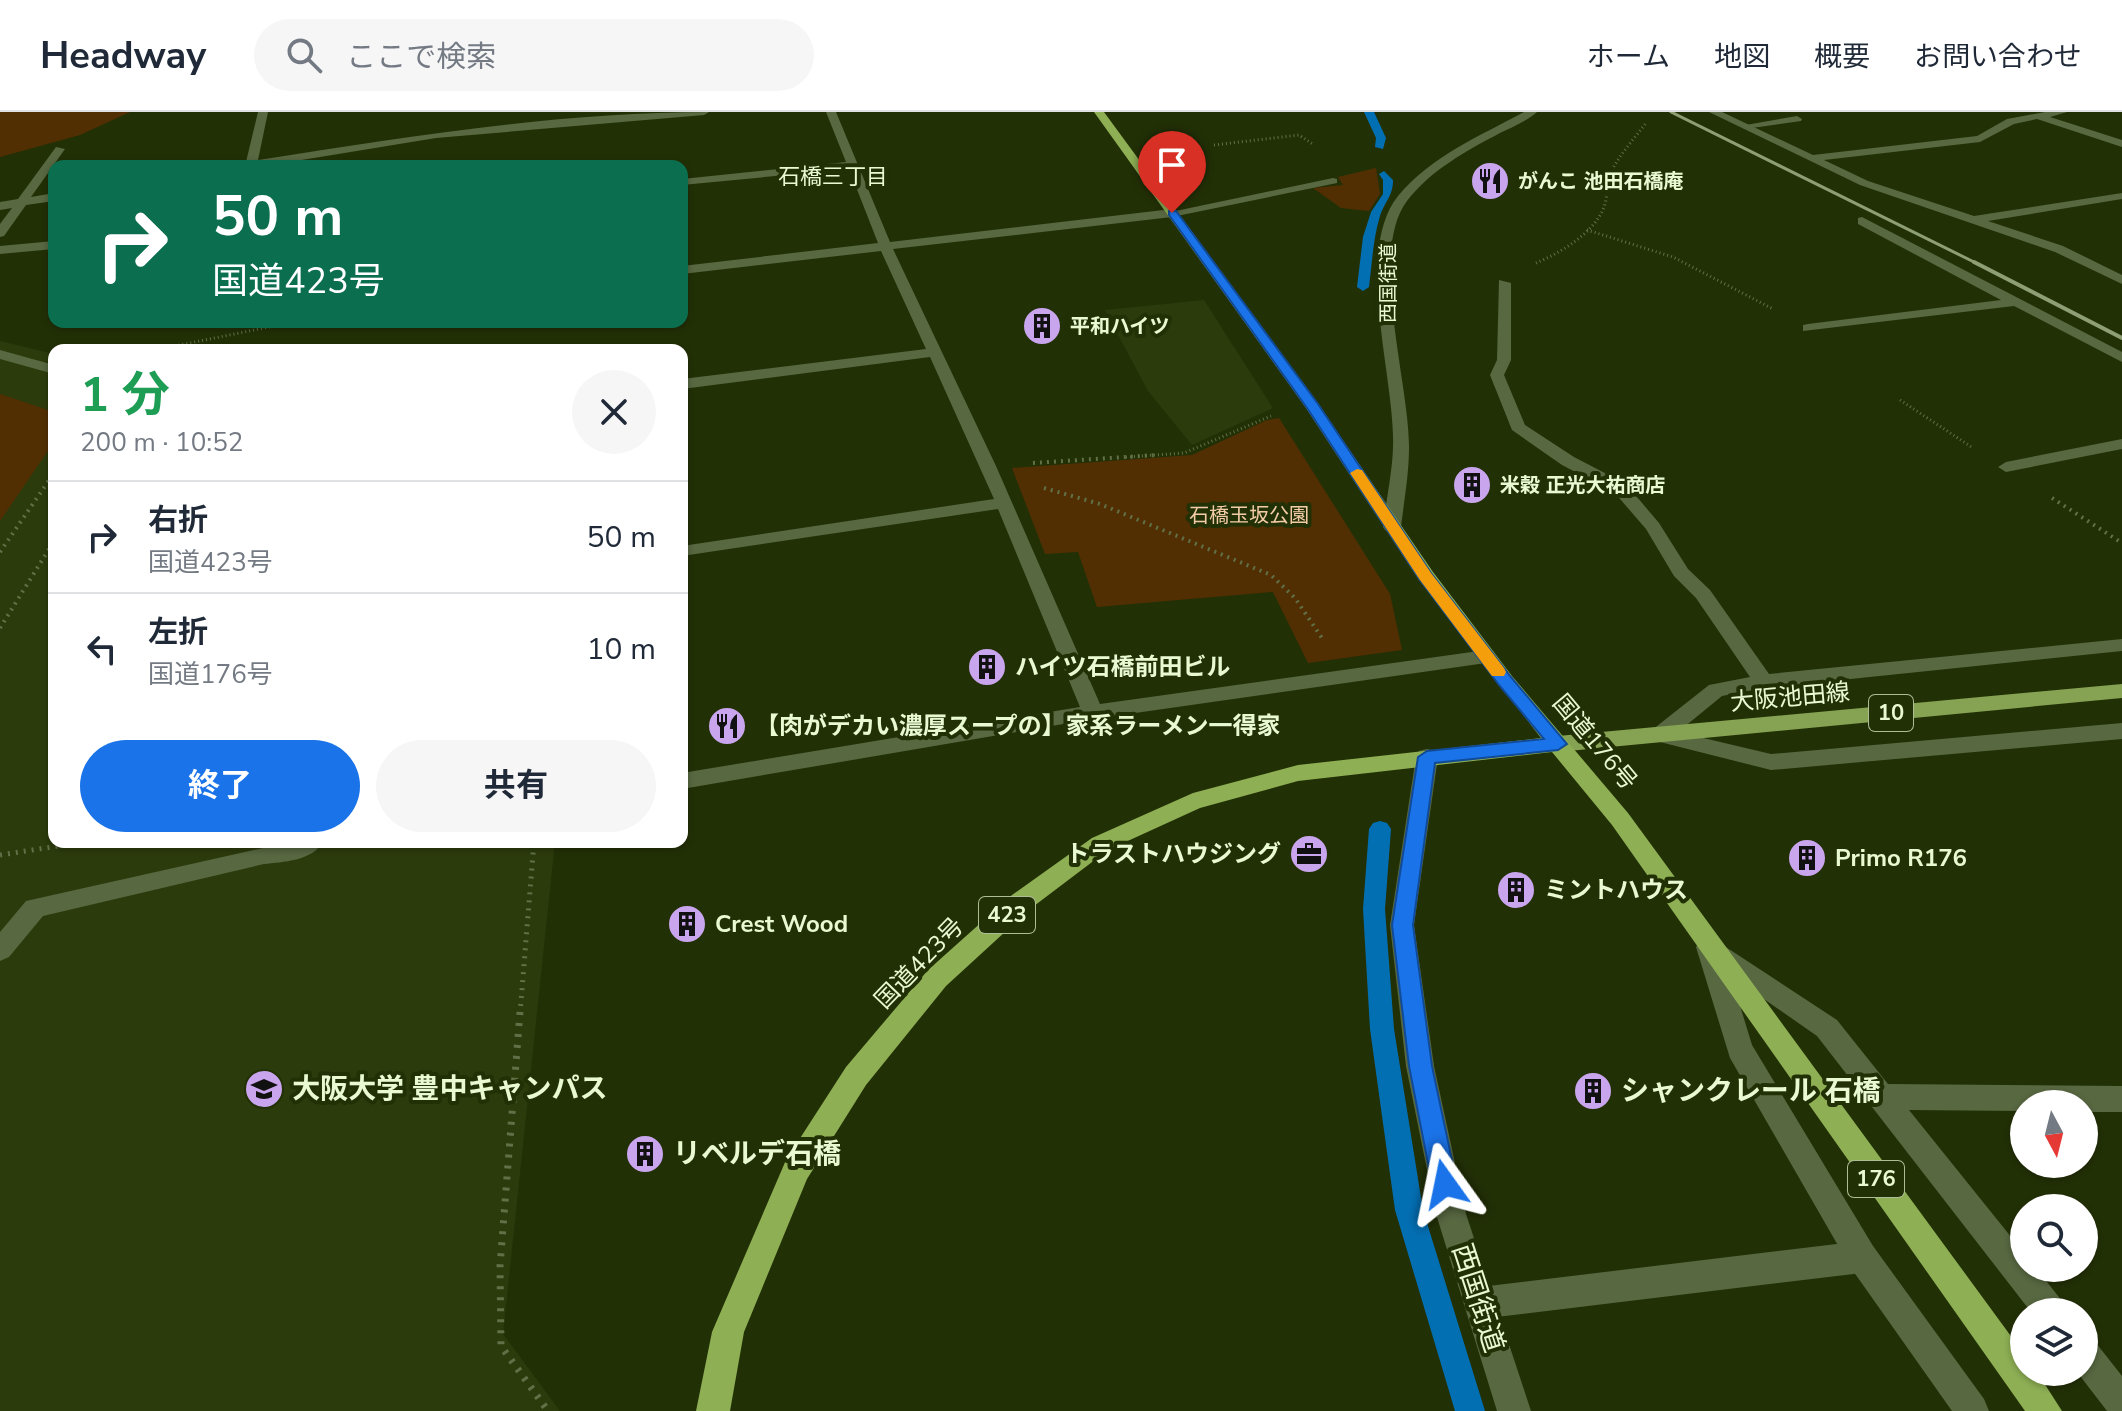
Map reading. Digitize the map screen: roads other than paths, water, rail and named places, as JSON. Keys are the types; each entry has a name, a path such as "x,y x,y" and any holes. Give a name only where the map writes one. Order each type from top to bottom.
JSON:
{"highway":[{"name":"国道176号","path":"1099,112 1313,407 1392,527 1486,657 1620,819 2045,1411"},
{"name":"国道423号","path":"713,1411 728,1332 796,1170 856,1076 937,978 1021,902 1100,844 1193,801 1298,773 1558,744"}],"main road":[{"name":"大阪池田線","path":"1558,744 2122,691"}],"street":[{"path":"252,160 263,112"},
{"path":"287,160 436,135 704,112"},
{"path":"831,112 886,247 988,466 1093,712"},
{"name":"西国街道","path":"1392,527 1401,448 1399,405 1386,325 1386,245 1390,219 1403,198 1447,157 1532,112"},
{"path":"1714,112 1864,183 2059,249 2122,280"},
{"path":"2022,112 2122,144"},
{"path":"1814,158 1980,139 2011,121 2062,112"},
{"path":"1745,126 1797,119"},
{"path":"52,160 60,149"},
{"path":"688,181 853,165"},
{"path":"0,233 48,166"},
{"path":"688,269 1172,213 1333,181"},
{"path":"1973,220 2122,196"},
{"path":"0,206 48,198"},
{"path":"1862,221 2122,358"},
{"path":"0,250 48,246"},
{"path":"1504,283 1504,360 1497,375 1518,427 1568,461 1620,488 1653,527 1681,572 1703,594 1764,681"},
{"path":"1808,328 2016,302"},
{"path":"688,383 933,352"},
{"path":"0,354 48,368"},
{"path":"2006,467 2122,444"},
{"path":"688,550 1003,503"},
{"path":"1660,735 1716,690 1764,681 2122,645"},
{"path":"688,780 1093,712 1486,657"},
{"path":"1660,735 1771,762 2122,731"},
{"name":"西国街道","path":"1427,757 1402,925 1420,1066 1451,1214 1514,1411"},
{"path":"0,950 35,908 299,848"},
{"path":"1709,947 1827,1028 2040,1298"},
{"path":"1709,947 1740,1049 1862,1257 1972,1411"},
{"path":"1881,1097 2122,1099"},
{"path":"1480,1303 1862,1257"},
{"path":"2098,1373 2122,1403"}],"waterway":[{"path":"1369,112 1381,138 1380,147"},
{"path":"1363,287 1369,237 1376,212 1388,194 1388,180 1384,174"},
{"path":"1380,829 1374,909 1382,1029 1409,1210 1470,1411"}],"railway":[{"path":"1671,112 1975,263"},
{"path":"1975,263 2122,338"}],"place":[{"name":"がんこ 池田石橋庵","path":"1490,181"},
{"name":"平和ハイツ","path":"1042,326"},
{"name":"米穀 正光大祐商店","path":"1472,485"},
{"name":"ハイツ石橋前田ビル","path":"987,667"},
{"name":"【肉がデカい濃厚スープの】家系ラーメン一得家","path":"727,726"},
{"name":"トラストハウジング","path":"1309,854"},
{"name":"Primo R176","path":"1807,858"},
{"name":"ミントハウス","path":"1516,890"},
{"name":"Crest Wood","path":"687,924"},
{"name":"大阪大学 豊中キャンパス","path":"264,1089"},
{"name":"シャンクレール 石橋","path":"1593,1091"},
{"name":"リベルデ石橋","path":"645,1154"}],"district":[{"name":"石橋三丁目","path":"833,177"}],"park label":[{"name":"石橋玉坂公園","path":"1249,515"}]}
